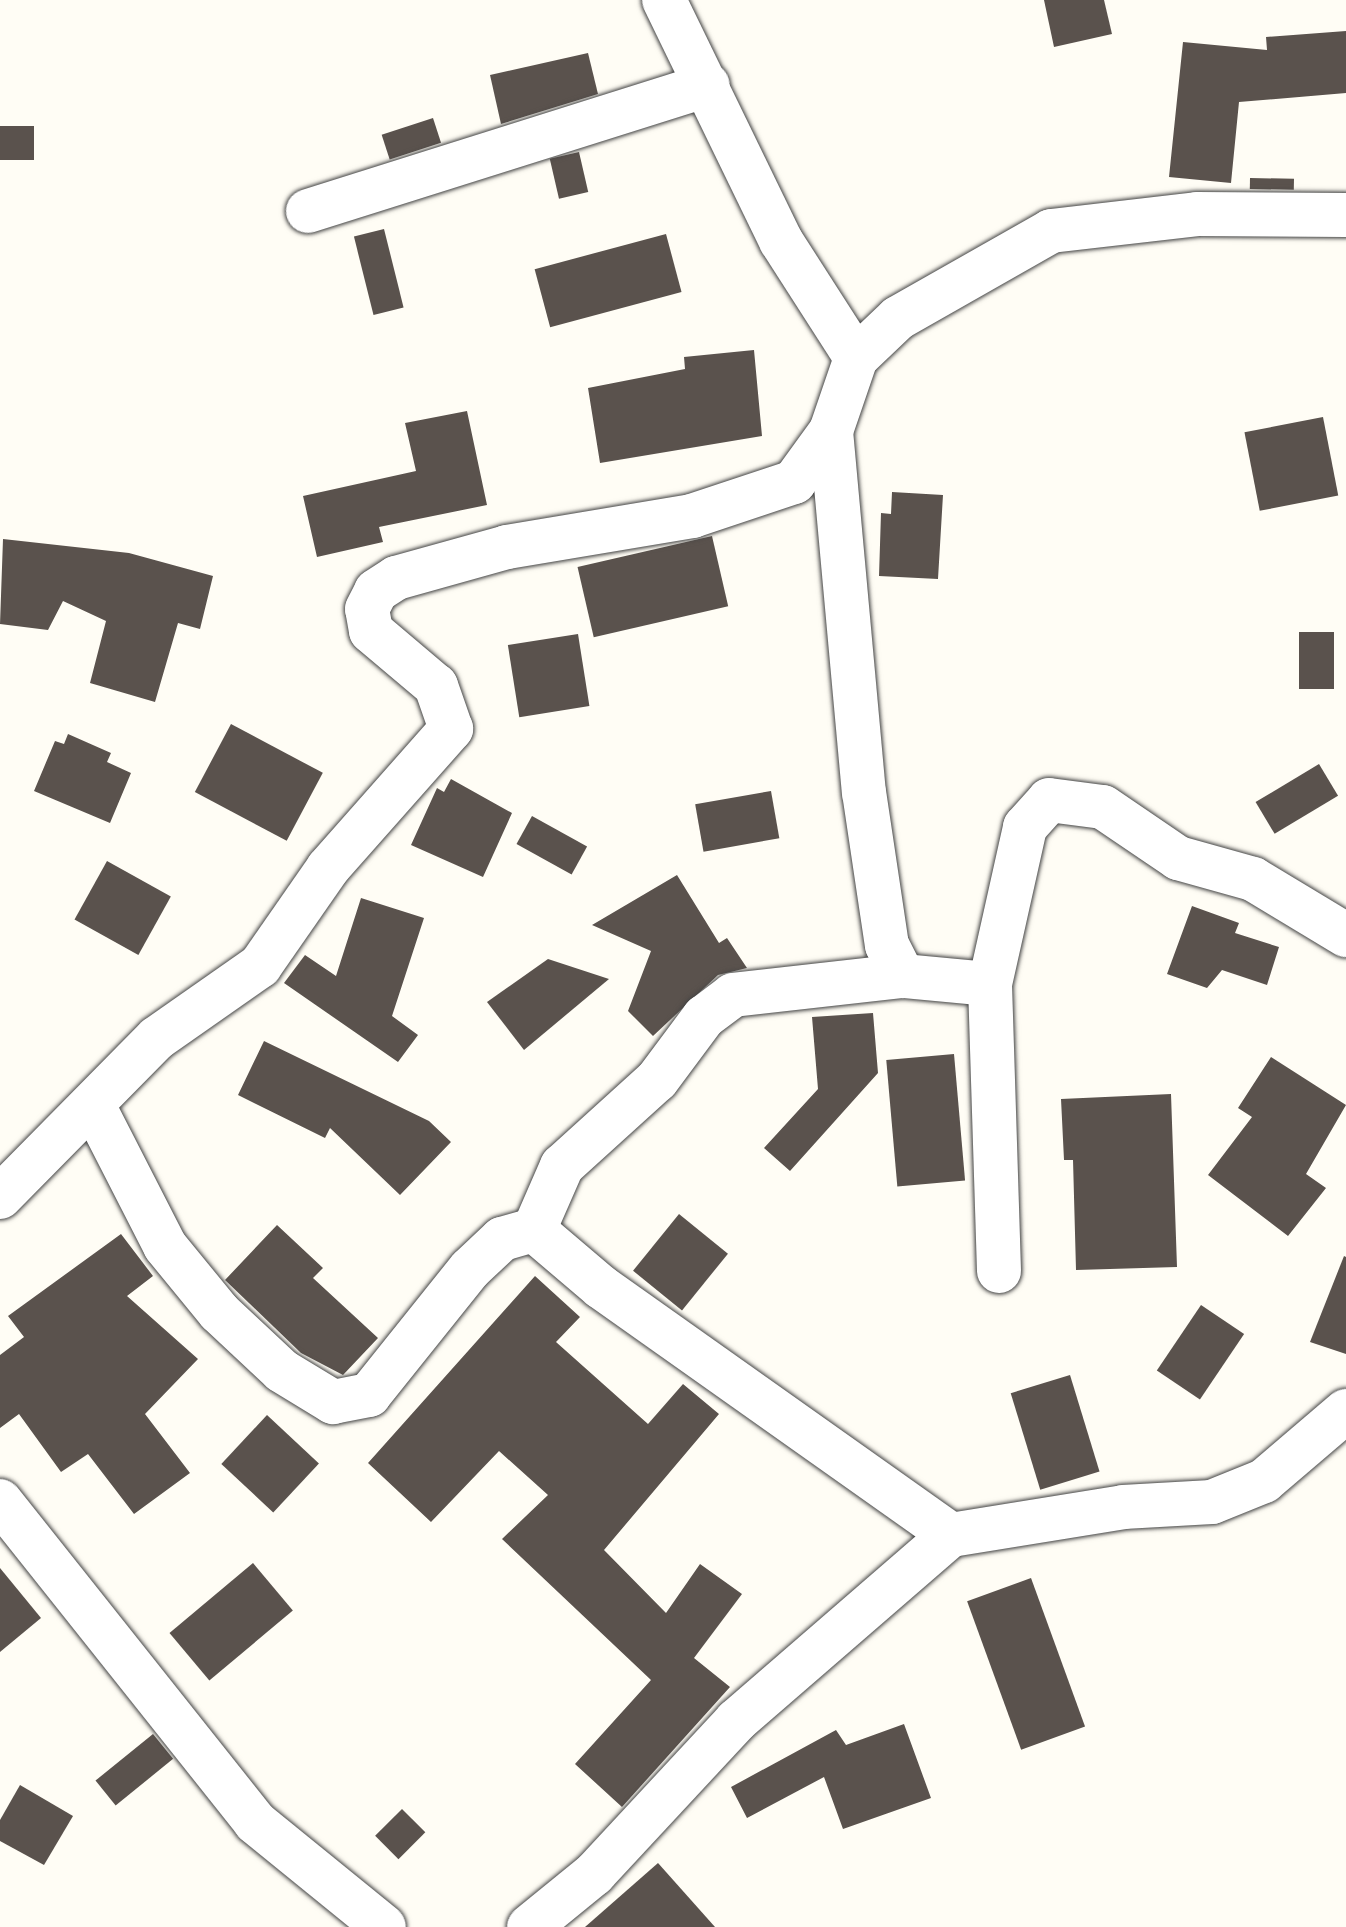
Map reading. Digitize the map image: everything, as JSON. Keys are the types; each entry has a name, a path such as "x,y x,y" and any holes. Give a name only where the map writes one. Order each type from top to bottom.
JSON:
{"street":[{"path":"664,0 708,85 781,241 856,358"},
{"path":"308,211 708,85"},
{"path":"0,1197 157,1038 260,966 328,868 451,729 436,686 371,631 367,609 376,591 396,578 507,547 692,516 794,482 831,431 856,358 898,318 1051,231 1197,214 1346,215"},
{"path":"831,431 864,792 887,945 903,976"},
{"path":"999,1271 990,984 1025,827 1049,800 1103,807 1178,858 1253,879 1346,935"},
{"path":"534,1230 562,1166 657,1080 704,1017 733,995 903,976 990,984"},
{"path":"93,1105 165,1246 219,1312 282,1371 333,1402 369,1395 470,1269 502,1239 534,1230"},
{"path":"534,1230 601,1287 951,1535"},
{"path":"529,1927 594,1874 736,1721 951,1535 1123,1507 1212,1502 1264,1481 1346,1411"},
{"path":"0,1501 255,1822 384,1927"}],"building":[{"path":"1044,0 1104,0 1112,34 1054,47"},
{"path":"1346,31 1346,93 1239,102 1231,183 1169,177 1183,42 1267,50 1266,37"},
{"path":"588,53 598,94 501,124 490,75"},
{"path":"433,118 441,143 390,159 382,135"},
{"path":"0,126 34,126 34,160 0,160"},
{"path":"579,152 588,192 559,199 550,159"},
{"path":"1250,178 1294,179 1294,190 1250,189"},
{"path":"384,229 404,308 374,315 354,236"},
{"path":"666,234 682,292 550,327 535,269"},
{"path":"754,350 762,436 600,463 588,388 685,369 684,357"},
{"path":"467,411 487,505 379,527 383,542 317,557 303,496 416,471 405,423"},
{"path":"1323,417 1338,496 1260,511 1244,432"},
{"path":"892,492 943,495 938,579 879,576 881,513 891,514"},
{"path":"712,536 728,606 594,637 578,567"},
{"path":"3,539 129,553 213,576 200,629 178,623 155,702 90,683 106,621 63,601 48,630 0,624"},
{"path":"1299,632 1334,632 1334,689 1299,689"},
{"path":"578,634 589,706 519,717 508,645"},
{"path":"231,724 323,773 287,841 195,792"},
{"path":"68,734 111,753 107,762 131,773 110,823 34,791 55,741 64,744"},
{"path":"1319,764 1338,796 1275,834 1256,802"},
{"path":"451,779 512,813 483,877 411,845 437,788 444,792"},
{"path":"771,791 779,838 704,852 695,804"},
{"path":"532,816 587,847 572,875 516,844"},
{"path":"107,861 171,896 138,955 75,920"},
{"path":"677,875 719,943 727,938 747,968 718,975 653,1036 628,1011 651,951 592,925"},
{"path":"361,898 424,918 392,1016 418,1035 398,1062 284,983 305,955 336,976"},
{"path":"1192,906 1239,923 1235,933 1279,947 1267,985 1222,970 1207,988 1167,974"},
{"path":"548,959 609,979 524,1050 487,1002"},
{"path":"873,1013 878,1073 790,1171 764,1148 818,1089 812,1017"},
{"path":"264,1041 429,1121 451,1142 400,1195 330,1128 325,1138 238,1095"},
{"path":"954,1054 965,1181 897,1186 886,1060"},
{"path":"1271,1057 1346,1105 1306,1174 1326,1188 1288,1236 1208,1175 1252,1117 1238,1108"},
{"path":"1171,1094 1177,1267 1076,1270 1073,1160 1064,1160 1061,1099"},
{"path":"679,1214 728,1254 682,1310 633,1271"},
{"path":"277,1225 323,1268 313,1278 378,1338 343,1375 301,1353 225,1280"},
{"path":"121,1234 153,1276 127,1296 198,1359 145,1414 190,1473 134,1514 88,1454 61,1472 19,1414 0,1428 0,1355 24,1337 8,1316"},
{"path":"1346,1257 1346,1354 1310,1342"},
{"path":"535,1276 580,1317 556,1342 648,1424 683,1384 719,1414 604,1550 666,1613 700,1564 742,1594 694,1658 730,1687 622,1807 575,1764 651,1680 502,1539 548,1495 499,1451 431,1522 368,1463"},
{"path":"1201,1305 1244,1334 1200,1400 1157,1370"},
{"path":"1070,1375 1100,1472 1040,1490 1011,1393"},
{"path":"267,1415 319,1463 273,1512 221,1464"},
{"path":"253,1563 293,1610 209,1681 170,1633"},
{"path":"0,1568 41,1618 0,1652"},
{"path":"1031,1578 1085,1726 1021,1750 967,1601"},
{"path":"904,1724 931,1798 843,1829 824,1777 747,1818 731,1787 836,1730 846,1745"},
{"path":"153,1734 173,1759 116,1805 95,1781"},
{"path":"20,1785 73,1816 44,1865 0,1841 0,1820"},
{"path":"402,1809 425,1832 398,1859 375,1836"},
{"path":"658,1863 715,1927 585,1927"}]}
